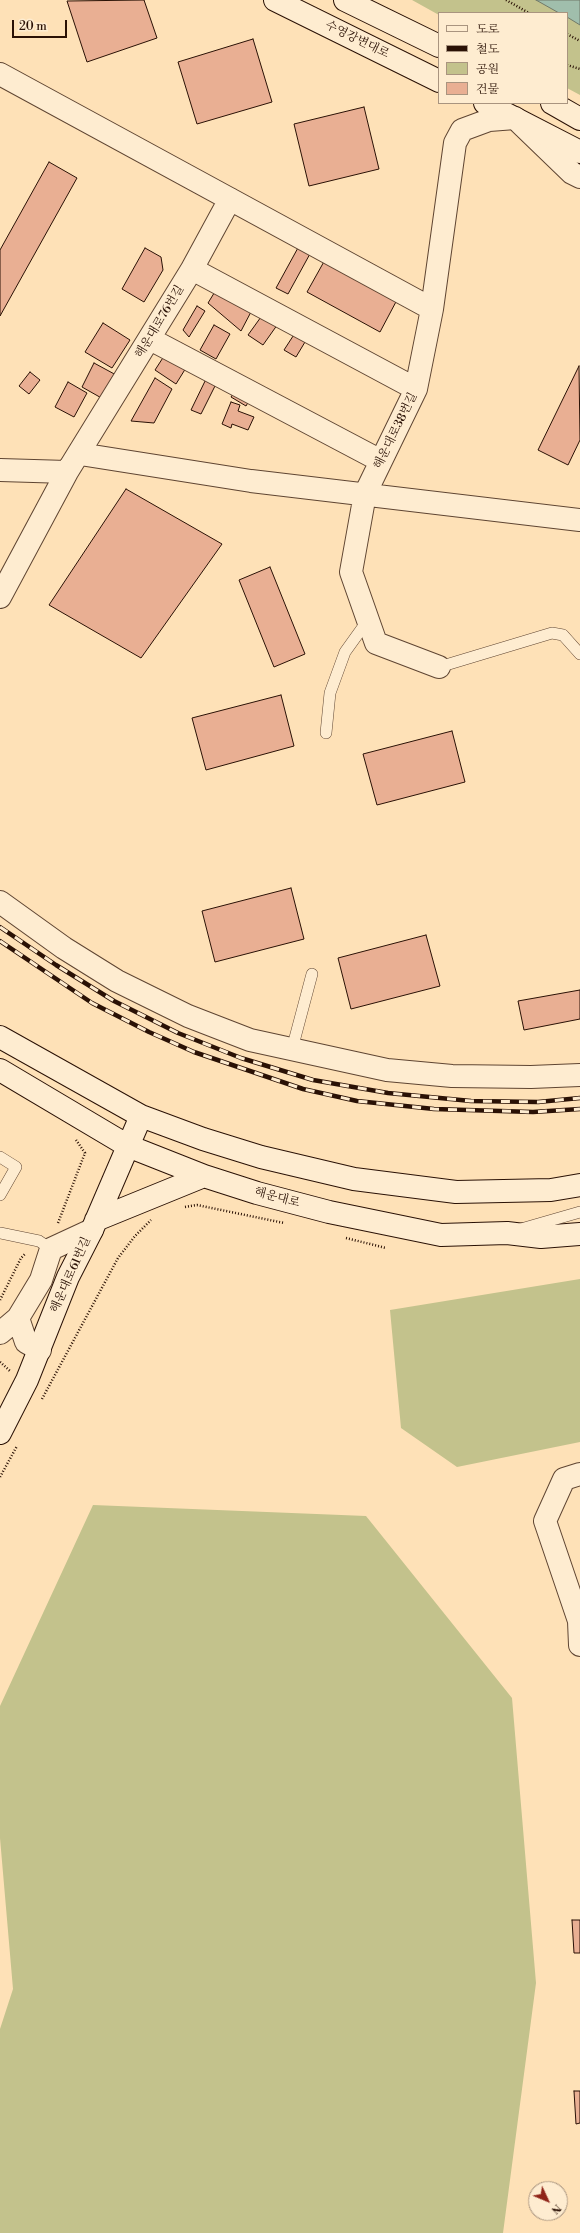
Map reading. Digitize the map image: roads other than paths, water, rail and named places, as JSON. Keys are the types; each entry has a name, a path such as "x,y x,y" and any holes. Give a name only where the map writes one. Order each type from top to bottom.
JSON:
{"street":[{"name":"수영강변대로","path":"275,0 438,80"},
{"path":"345,0 438,46"},
{"path":"0,74 432,309"},
{"path":"568,103 580,108"},
{"path":"487,104 580,152"},
{"path":"554,104 580,119"},
{"path":"515,118 572,173 580,177"},
{"name":"해운대로38번길","path":"439,667 376,642 351,572 365,494 416,389 432,309 455,143 462,130 489,120 515,118"},
{"name":"해운대로76번길","path":"0,597 67,472 80,454 150,339 192,268 230,199"},
{"path":"192,268 416,389"},
{"path":"150,339 381,461"},
{"path":"80,454 251,481 580,520"},
{"path":"0,470 67,472"},
{"path":"0,902 64,948 117,981 188,1016 250,1040 388,1070 452,1076 532,1077 580,1075"},
{"path":"0,1037 141,1116 203,1139 261,1158 354,1180 456,1192 551,1190 580,1185"},
{"name":"해운대로","path":"0,1070 128,1146 204,1176 329,1212 441,1236 507,1233 541,1237 580,1234"},
{"name":"해운대로61번길","path":"9,1438 33,1346 94,1225 141,1116"},
{"path":"0,1333 18,1318 41,1280 45,1245 204,1176"},
{"path":"18,1318 33,1346"},
{"path":"0,1339 33,1346"},
{"path":"580,1474 564,1479 545,1521 579,1621 580,1645"}],"lane":[{"path":"326,733 330,693 345,652 368,620"},
{"path":"439,667 552,633 564,635 580,654"},
{"path":"292,1049 312,974"},
{"path":"0,1157 16,1167 0,1194"},
{"path":"507,1233 580,1212"},
{"path":"0,1233 45,1245"}],"railway":[{"path":"0,927 56,965 114,1001 178,1033 241,1058 313,1080 388,1093 471,1101 538,1102 580,1098"},
{"path":"0,941 92,1003 149,1032 194,1052 303,1089 357,1101 434,1109 533,1112 580,1109"}]}
